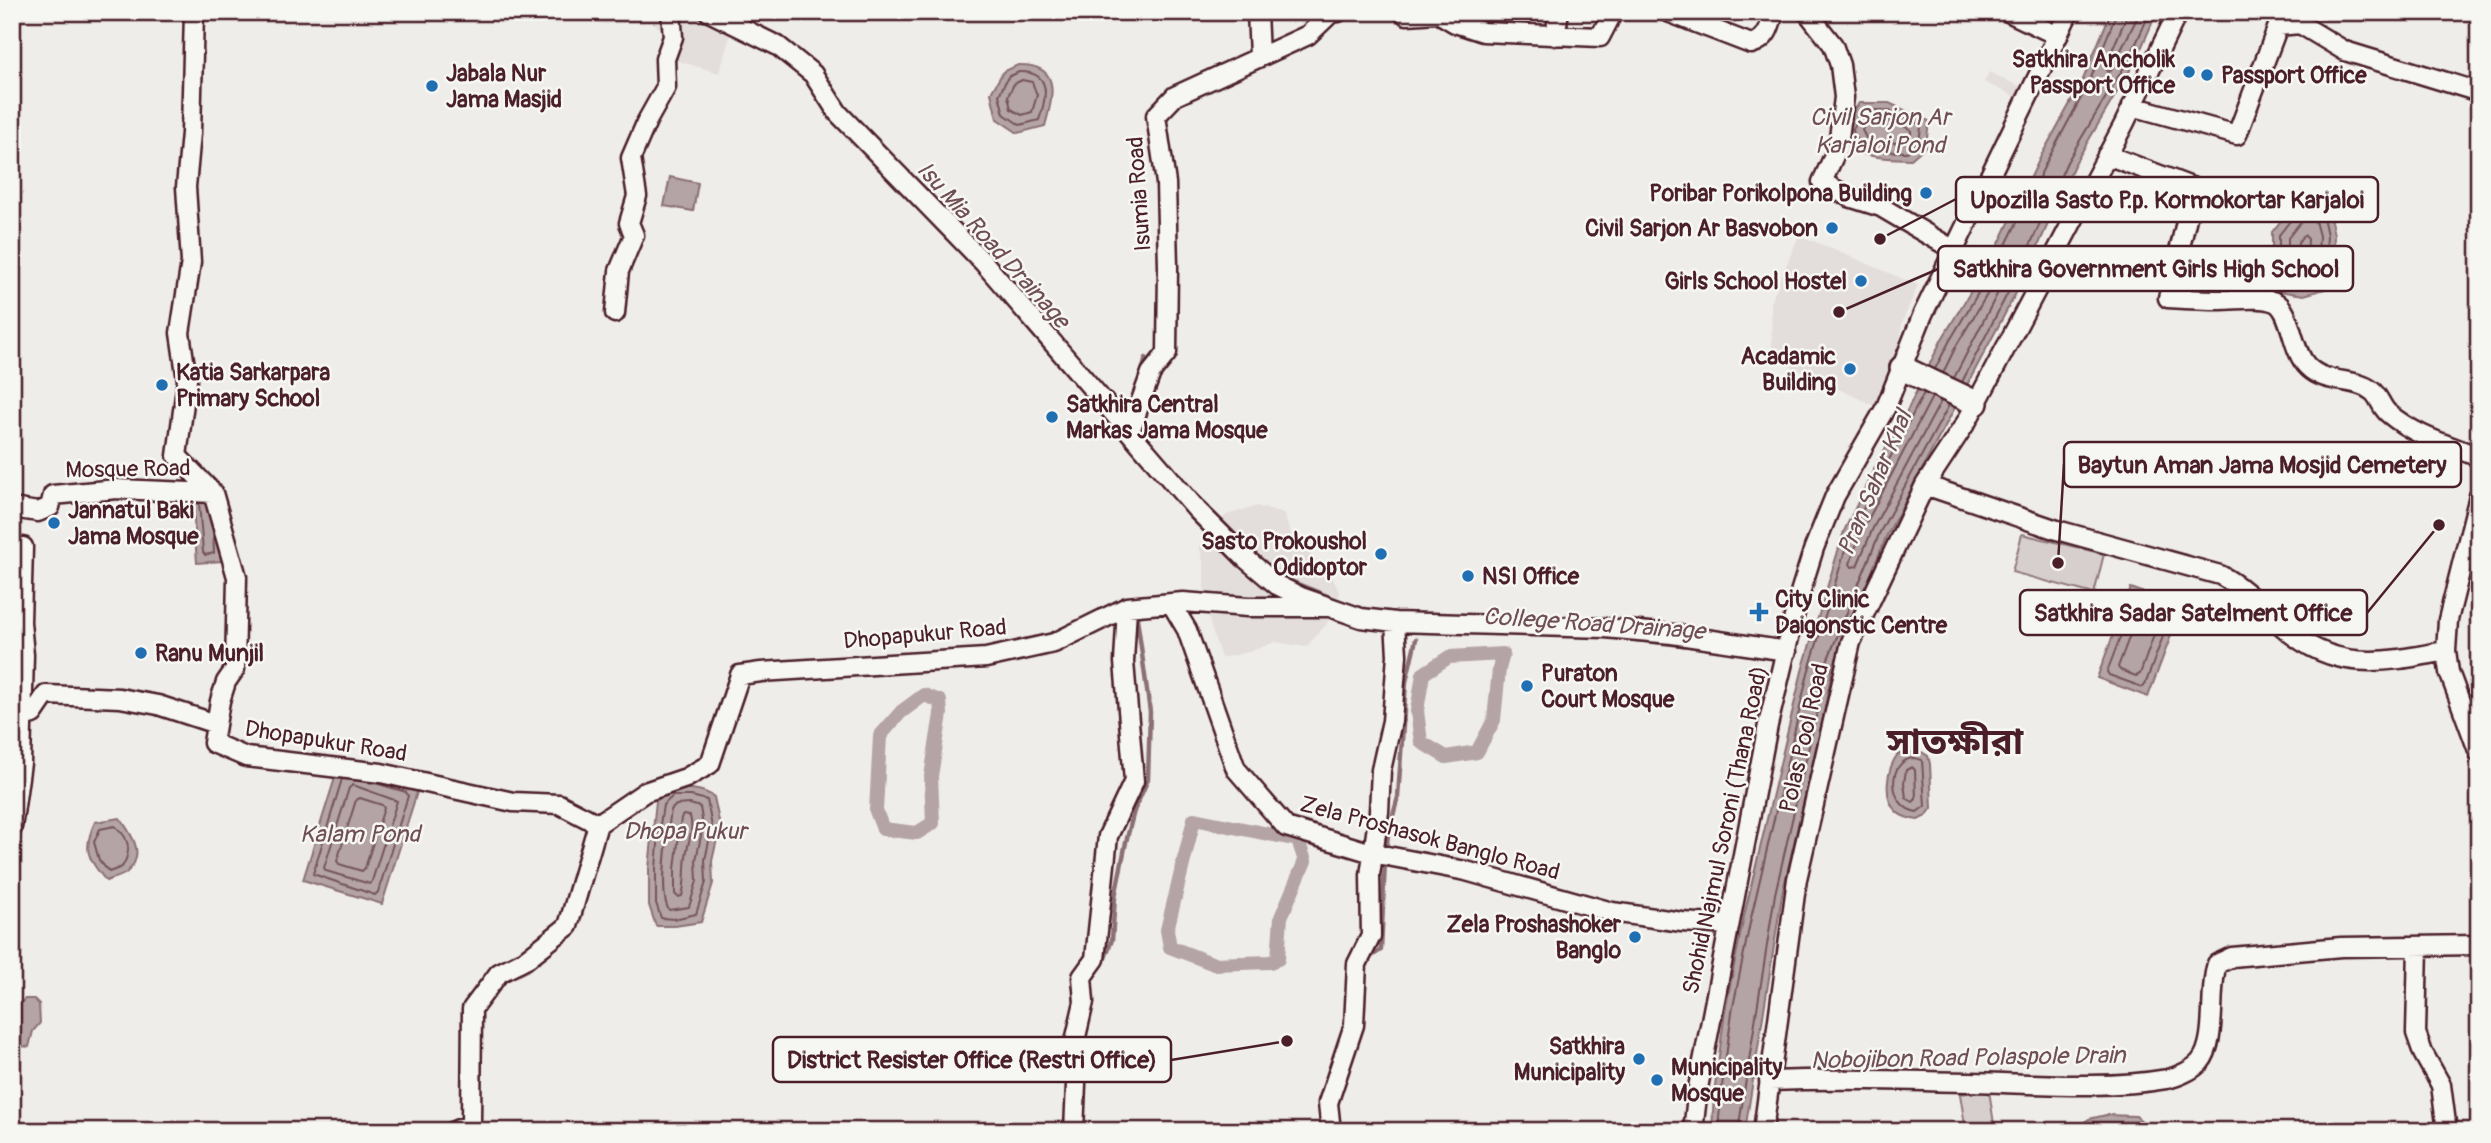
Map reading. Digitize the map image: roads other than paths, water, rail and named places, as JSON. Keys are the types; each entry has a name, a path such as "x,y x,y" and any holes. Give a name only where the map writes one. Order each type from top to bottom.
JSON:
{"main road":[{"path":"1902,368 1976,403"}],"street":[{"name":"Dhopapukur Road","path":"194,12 191,133 186,187 191,262 180,333 187,380 177,456 213,493 237,577 235,669 226,682 213,743 246,757 381,773 513,802 559,804 598,824 645,792 687,778 709,764 740,675 986,657 1054,643 1127,607 1183,601 1248,607 1325,607"},
{"path":"615,313 620,271 634,235 629,223 637,196 631,158 666,87 666,60 673,37 671,12"},
{"path":"709,12 778,46 813,74 838,113 984,263 1197,510 1276,585 1325,607 1361,618 1395,622 1605,628 1672,634 1787,651"},
{"path":"1257,12 1259,56"},
{"name":"Isumia Road","path":"1130,430 1151,373 1167,353 1166,183 1156,116 1174,96 1308,34 1331,13 1338,12"},
{"path":"1403,12 1408,15 1438,13 1454,23 1483,32 1600,37 1613,12"},
{"path":"1555,36 1559,12"},
{"path":"1668,12 1751,44 1758,43 1767,34 1774,12"},
{"path":"1807,12 1833,45 1840,65 1844,97 1838,147 1822,183 1849,197 1881,207 1954,250"},
{"path":"2008,12 2058,36"},
{"name":"Shohid Najmul Soroni (Thana Road)","path":"1693,1131 1698,1088 1768,725 1799,596 1814,548 1835,496 1886,407 1923,314 2069,12"},
{"name":"Polas Pool Road","path":"1763,1131 1797,879 1851,642 1926,485 1976,403 2107,155 2178,12"},
{"path":"2132,106 2237,135 2278,26 2300,24 2345,51 2479,92"},
{"path":"2107,155 2194,188 2168,298 2259,299 2274,302 2283,308 2299,357 2309,369 2326,379 2359,385 2373,391 2385,411 2410,429 2479,457"},
{"path":"1926,485 2057,530 2220,575 2235,583 2288,631 2321,653 2373,662 2446,651"},
{"name":"Mosque Road","path":"12,508 38,513 50,508 53,495 117,489 213,493"},
{"path":"2479,496 2448,620 2446,651 2449,672 2479,753"},
{"path":"12,828 22,764 23,547"},
{"name":"Zela Proshasok Banglo Road","path":"1171,603 1187,630 1236,769 1286,827 1372,853 1466,871 1612,912 1682,922 1729,925"},
{"path":"1074,1131 1076,1084 1073,1050 1084,1002 1082,977 1095,959 1108,836 1134,781 1124,662 1127,607"},
{"path":"1331,1131 1328,1103 1354,1025 1357,964 1371,936 1372,853 1379,812 1381,770 1392,721 1397,655 1395,622"},
{"path":"22,717 33,714 46,695 91,695 158,705 216,724"},
{"path":"454,1131 471,1124 472,1009 499,973 525,960 568,926 598,824"},
{"path":"1769,1081 1814,1079 2077,1085 2171,1078 2202,1061 2209,1036 2213,975 2217,964 2232,957 2341,947 2479,945"},
{"path":"2418,946 2416,1033 2423,1053 2441,1085 2447,1131"}],"water":[{"name":"Pran Sahar Khal","path":"2111,12 2157,12 2136,60 2074,165 2024,278 1887,535 1832,669 1782,895 1745,1131 1712,1131 1714,1093 1725,1011 1744,916 1802,671 1844,531 1942,339 1997,248 2041,156 2082,82"},
{"path":"1018,65 1042,70 1048,76 1052,93 1045,126 1018,133 997,119 991,93 1003,72"},
{"name":"Civil Sarjon Ar Karjaloi Pond","path":"1859,103 1889,103 1929,121 1926,146 1911,159 1858,152 1845,138 1845,127"},
{"path":"670,177 698,183 693,211 664,206"},
{"path":"2326,198 2334,235 2332,287 2304,295 2272,290 2272,232 2298,199"},
{"path":"217,492 222,561 197,563 192,493"},
{"path":"2131,588 2182,606 2148,697 2097,678"},
{"path":"1920,751 1928,756 1930,764 1932,808 1926,816 1918,820 1901,815 1892,806 1888,783 1891,767 1898,754"},
{"name":"Kalam Pond","path":"339,765 418,789 382,904 303,880"},
{"name":"Dhopa Pukur","path":"669,789 698,790 714,797 720,826 712,861 713,883 701,922 656,926 649,905 649,868 656,801"},
{"path":"120,818 135,844 136,858 125,874 106,881 91,860 89,840 95,822"},
{"path":"25,999 34,999 39,1004 40,1023 33,1031 29,1047 21,1046 12,1039 12,1010"},
{"path":"2106,1115 2136,1116 2153,1131 2071,1131 2089,1119"}],"waterway":[{"name":"Isu Mia Road Drainage","path":"1137,389 1146,358"},
{"path":"1262,562 1288,580 1357,608"},
{"path":"1105,958 1112,940 1115,897 1126,842 1134,811 1148,779 1150,712 1137,618"},
{"name":"College Road Drainage","path":"1460,632 1493,633"},
{"name":"College Road Drainage","path":"1600,636 1709,648"},
{"path":"1386,852 1398,797 1406,682 1416,639"},
{"path":"1503,654 1494,720 1477,752 1446,757 1421,742 1417,711 1423,674 1449,657 1503,654"},
{"path":"924,695 940,701 941,714 931,776 933,823 917,833 883,829 876,811 880,736 901,712 924,695"},
{"path":"1194,819 1298,840 1305,861 1281,917 1278,959 1270,962 1214,964 1170,947 1167,930 1194,819"},
{"path":"1369,958 1381,950 1385,861"},
{"name":"Nobojibon Road Polaspole Drain","path":"1752,1077 1766,1077"}],"place":[{"name":"Satkhira Ancholik Passport Office","path":"2189,72"},
{"name":"Passport Office","path":"2207,75"},
{"name":"Jabala Nur Jama Masjid","path":"432,86"},
{"name":"Poribar Porikolpona Building","path":"1926,193"},
{"name":"Civil Sarjon Ar Basvobon","path":"1832,228"},
{"name":"Upozilla Sasto P.p. Kormokortar Karjaloi","path":"1880,239"},
{"name":"Girls School Hostel","path":"1861,281"},
{"name":"Satkhira Government Girls High School","path":"1839,312"},
{"name":"Acadamic Building","path":"1850,369"},
{"name":"Katia Sarkarpara Primary School","path":"162,385"},
{"name":"Satkhira Central Markas Jama Mosque","path":"1052,417"},
{"name":"Jannatul Baki Jama Mosque","path":"54,523"},
{"name":"Satkhira Sadar Satelment Office","path":"2439,525"},
{"name":"Sasto Prokoushol Odidoptor","path":"1381,554"},
{"name":"Baytun Aman Jama Mosjid Cemetery","path":"2058,563"},
{"name":"NSI Office","path":"1468,576"},
{"name":"City Clinic Daigonstic Centre","path":"1759,612"},
{"name":"Ranu Munjil","path":"141,653"},
{"name":"Puraton Court Mosque","path":"1527,686"},
{"name":"Zela Proshashoker Banglo","path":"1635,937"},
{"name":"District Resister Office (Restri Office)","path":"1287,1041"},
{"name":"Satkhira Municipality","path":"1639,1059"},
{"name":"Municipality Mosque","path":"1657,1080"}],"district":[{"name":"সাতক্ষীরা","path":"1955,742"}]}
